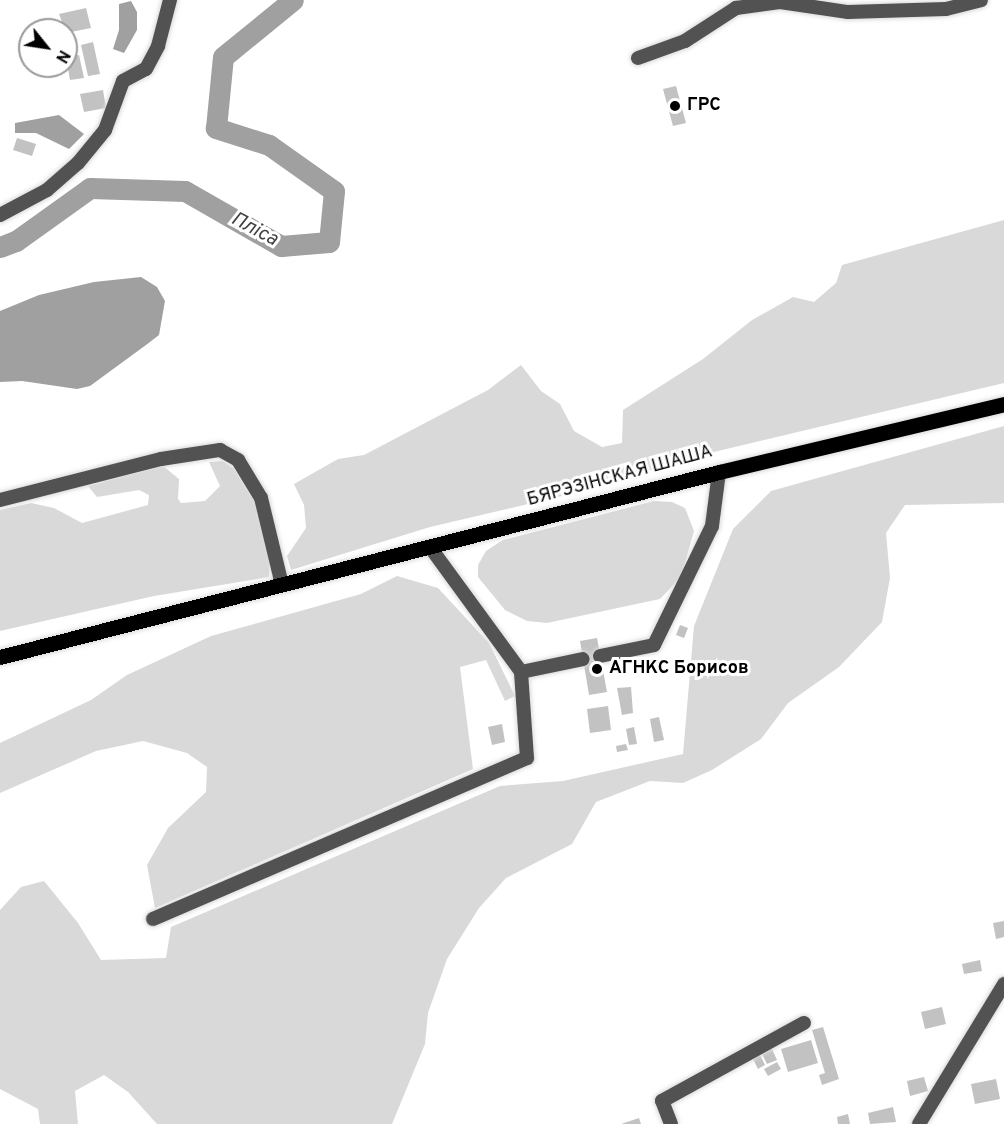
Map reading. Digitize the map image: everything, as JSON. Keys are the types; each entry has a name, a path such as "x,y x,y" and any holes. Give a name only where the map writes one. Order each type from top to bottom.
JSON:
{"main road":[{"name":"БЯРЭЗІНСКАЯ ШАША","path":"0,657 719,472 1004,404"}],"street":[{"path":"0,215 46,190 78,163 105,130 123,81 146,69 158,46 170,0"},
{"path":"638,58 686,41 736,8 780,2 848,12 946,9 981,0"},
{"path":"0,500 161,459 220,450 238,460 261,498 282,585"},
{"path":"600,656 654,645 712,526 719,472"},
{"path":"153,919 527,758 521,672 430,547"},
{"path":"521,672 583,659"},
{"path":"919,1124 1004,984"},
{"path":"671,1124 662,1101 804,1023"}],"shaded area":[{"path":"131,1 137,12 137,30 124,53 113,49 119,30 119,4"},
{"path":"59,115 84,134 69,149 36,133 15,133 15,123"},
{"path":"1004,220 1004,383 697,456 575,493 430,527 291,570 287,556 306,528 304,505 294,484 338,459 364,455 488,390 521,365 541,391 560,404 574,431 602,447 622,443 623,410 703,359 752,320 793,297 814,302 836,283 842,265"},
{"path":"141,277 157,287 165,301 159,335 146,345 90,386 77,389 22,381 0,382 0,311 39,295 94,282"},
{"path":"1004,426 1004,503 905,505 886,533 890,578 882,622 839,667 788,703 761,739 712,770 683,783 650,781 596,802 572,844 506,878 479,908 447,959 428,1013 425,1044 392,1124 157,1124 128,1092 104,1075 75,1091 78,1124 40,1124 38,1109 0,1089 0,910 21,887 44,881 78,923 101,960 166,958 171,927 500,786 563,781 683,754 694,626 733,529 771,491"},
{"path":"223,461 234,469 259,509 270,547 269,577 154,596 0,631 0,510 31,503 54,508 82,523 148,505 149,495 139,490 97,497 88,486 163,466 179,479 178,499 181,503 205,501 220,486 209,462"},
{"path":"654,501 672,502 685,508 694,531 681,577 660,599 547,623 527,621 505,610 478,577 478,565 486,551 503,540"},
{"path":"397,576 438,588 489,643 515,696 505,701 486,660 460,667 473,769 155,908 147,865 168,828 206,792 207,767 187,753 143,741 96,751 0,793 0,743 91,700 127,675 211,636 361,594"}],"building":[{"path":"86,8 91,28 78,31 78,18 60,18 59,14"},
{"path":"93,42 100,74 88,76 81,45"},
{"path":"78,55 84,78 70,80 70,78 78,78"},
{"name":"ГРС","path":"676,86 686,123 673,126 663,89"},
{"path":"103,90 106,108 84,112 80,94"},
{"path":"17,138 36,144 32,156 13,150"},
{"path":"680,625 688,628 684,638 676,635"},
{"path":"597,638 607,692 589,695 580,641"},
{"path":"631,687 633,713 622,715 617,688"},
{"path":"608,706 611,730 590,733 587,709"},
{"path":"659,717 664,740 654,742 650,719"},
{"path":"502,724 505,742 492,745 488,727"},
{"path":"634,727 637,744 629,745 626,729"},
{"path":"626,744 628,750 617,752 616,746"},
{"path":"1004,921 1004,937 996,939 993,923"},
{"path":"980,960 982,971 964,974 962,964"},
{"path":"942,1007 946,1024 925,1029 921,1012"},
{"path":"823,1027 839,1079 822,1085 819,1075 825,1073 812,1030"},
{"path":"811,1040 818,1063 788,1072 781,1049"},
{"path":"771,1047 777,1060 767,1064 761,1052"},
{"path":"759,1053 765,1065 758,1069 752,1057"},
{"path":"777,1062 781,1069 768,1076 764,1069"},
{"path":"924,1077 928,1091 910,1096 907,1081"},
{"path":"996,1079 1000,1099 975,1104 971,1084"},
{"path":"893,1107 896,1122 870,1124 868,1113"},
{"path":"848,1114 850,1124 838,1124 837,1117"},
{"path":"639,1118 641,1124 621,1124"}],"waterway":[{"name":"Пліса","path":"0,247 16,241 90,188 185,191 281,246 329,242 334,191 269,145 216,128 223,57 293,0"}],"place":[{"name":"ГРС","path":"675,106"},
{"name":"АГНКС Борисов","path":"597,669"}]}
